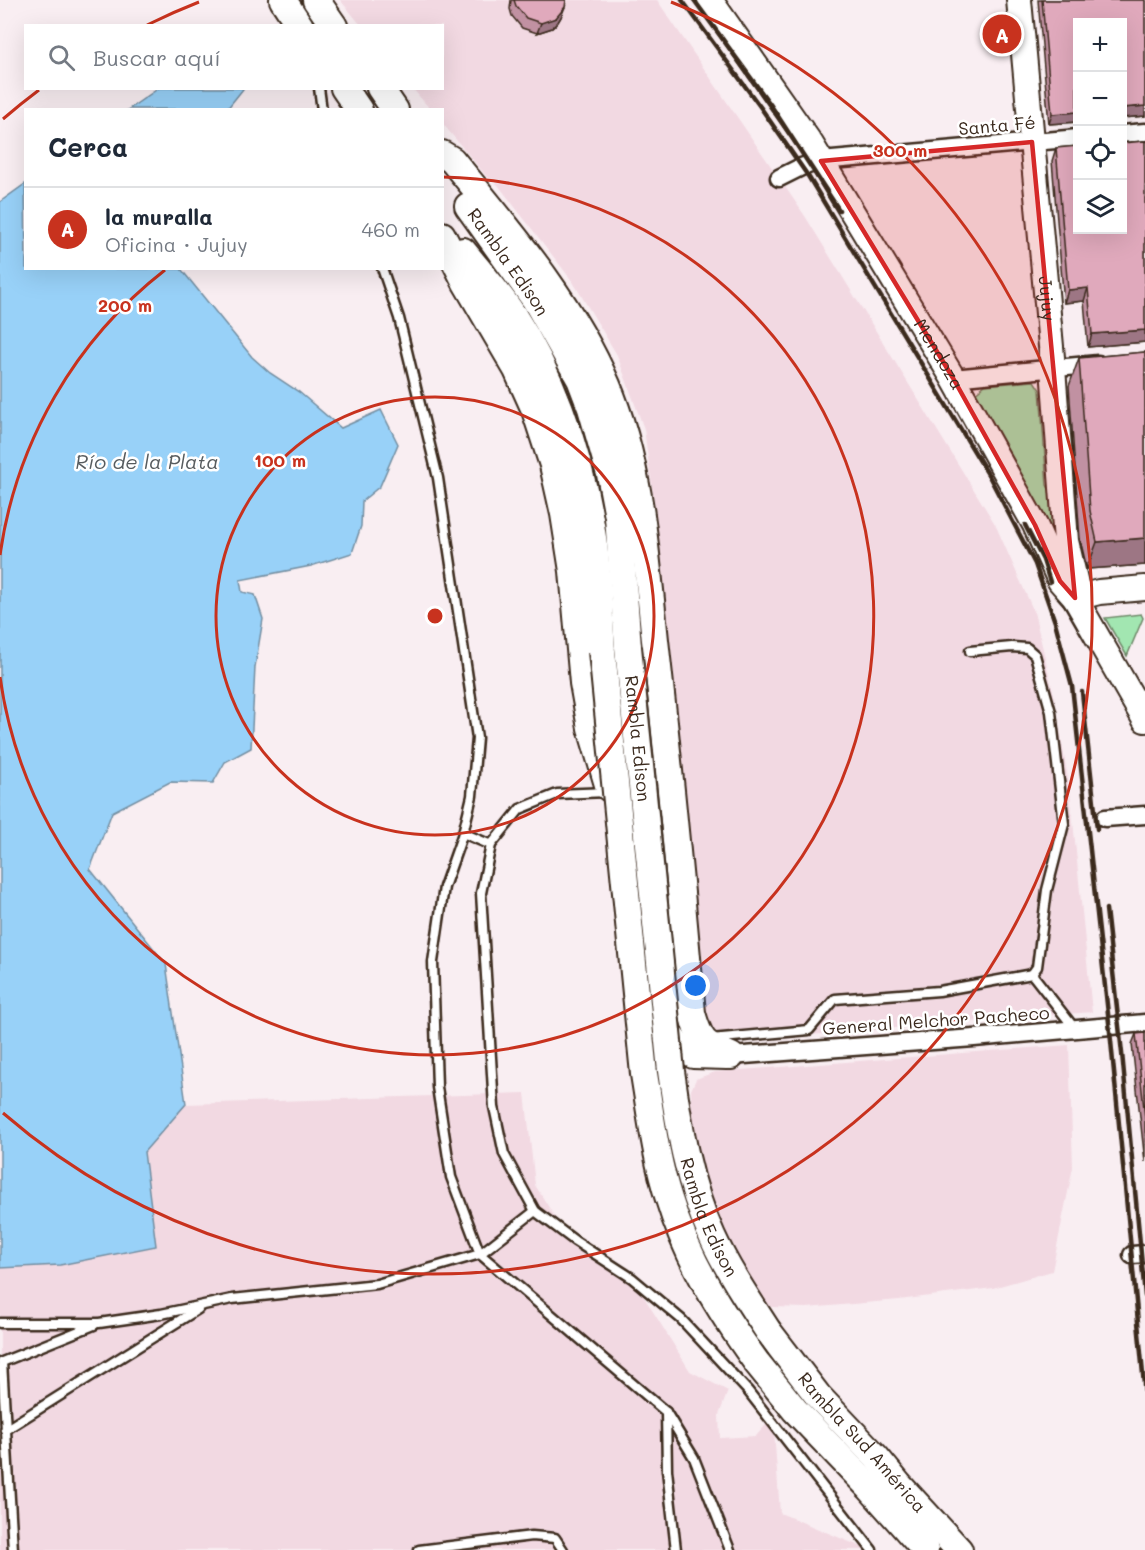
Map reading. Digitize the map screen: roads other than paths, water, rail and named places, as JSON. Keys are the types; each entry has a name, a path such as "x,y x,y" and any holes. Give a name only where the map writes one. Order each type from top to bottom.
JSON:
{"main road":[{"path":"283,0 299,24"},
{"path":"316,0 333,24"},
{"path":"345,90 358,108"},
{"path":"381,90 394,108"},
{"path":"444,155 452,160 520,244 585,338 607,386 625,435 639,498 666,736 692,1013 698,1034 709,1047 731,1056"},
{"name":"Rambla Edison","path":"444,175 480,220 536,301 580,379 610,474 618,517 628,647 671,1071 681,1138 695,1190 711,1234 730,1271 768,1331"},
{"name":"Rambla Edison","path":"444,227 513,314 535,354 563,417 580,474 591,521 645,1074 655,1141 669,1200 689,1250 728,1323 758,1364"},
{"path":"444,239 466,283 518,370 535,410 553,465 573,571 584,683 591,728 610,791 661,1023 678,1046 693,1055 731,1056"},
{"name":"Rambla Sud América","path":"768,1331 818,1396 959,1550"},
{"name":"Rambla Sud América","path":"758,1364 795,1410 870,1488 925,1550"}],"street":[{"name":"Mendoza","path":"710,0 821,161 953,378 1035,525 1060,580 1075,598 1145,720"},
{"name":"Jujuy","path":"1019,0 1053,368 1066,541 1076,584 1075,598"},
{"path":"1127,134 1145,132"},
{"name":"Santa Fé","path":"779,178 801,167 821,161 1073,138"},
{"path":"953,378 1111,363"},
{"path":"1075,598 1099,592 1145,588"},
{"path":"1105,818 1145,815"},
{"name":"General Melchor Pacheco","path":"731,1056 1145,1023"}],"lane":[{"path":"319,90 322,108"},
{"path":"383,270 399,318 438,478 477,738 472,796 463,833 444,887 433,962 437,1087 451,1177 480,1254 666,1412 694,1458 730,1550"},
{"path":"703,1039 809,1030 835,999 939,991 1032,974 1037,966 1047,890 1064,824 1051,712 1035,655 1027,648 1012,646 970,651"},
{"path":"610,791 557,794 520,809 491,846 481,893 494,1107 504,1154 535,1211 583,1247 632,1278 681,1319 748,1391 872,1550"},
{"path":"463,833 491,846"},
{"path":"1032,974 1075,1029"},
{"path":"0,1323 99,1323 160,1314 232,1299 377,1284 480,1254 535,1211"},
{"path":"5,1430 195,1310 232,1299"},
{"path":"13,1550 2,1362 99,1323"},
{"path":"666,1412 667,1470 676,1550"},
{"path":"420,1550 532,1536 555,1538 563,1550"}],"water":[{"path":"156,90 242,90 228,108 130,108"},
{"name":"Río de la Plata","path":"24,185 24,270 182,270 252,357 270,373 299,392 341,428 381,410 398,444 380,486 362,501 361,526 352,553 311,566 240,580 242,592 255,595 263,619 255,667 251,748 225,762 213,783 170,782 112,812 90,869 166,964 186,1104 144,1152 156,1246 60,1265 0,1268 0,202"}],"railway":[{"path":"682,0 808,176 989,476 1035,564 1055,622 1072,686 1111,1041 1145,1395"},
{"path":"694,0 770,104 839,210"},
{"path":"1025,525 1043,560 1050,582"},
{"path":"1082,692 1097,829"},
{"path":"1106,909 1145,1296"}],"place":[{"name":"la muralla","path":"1002,34"}]}
